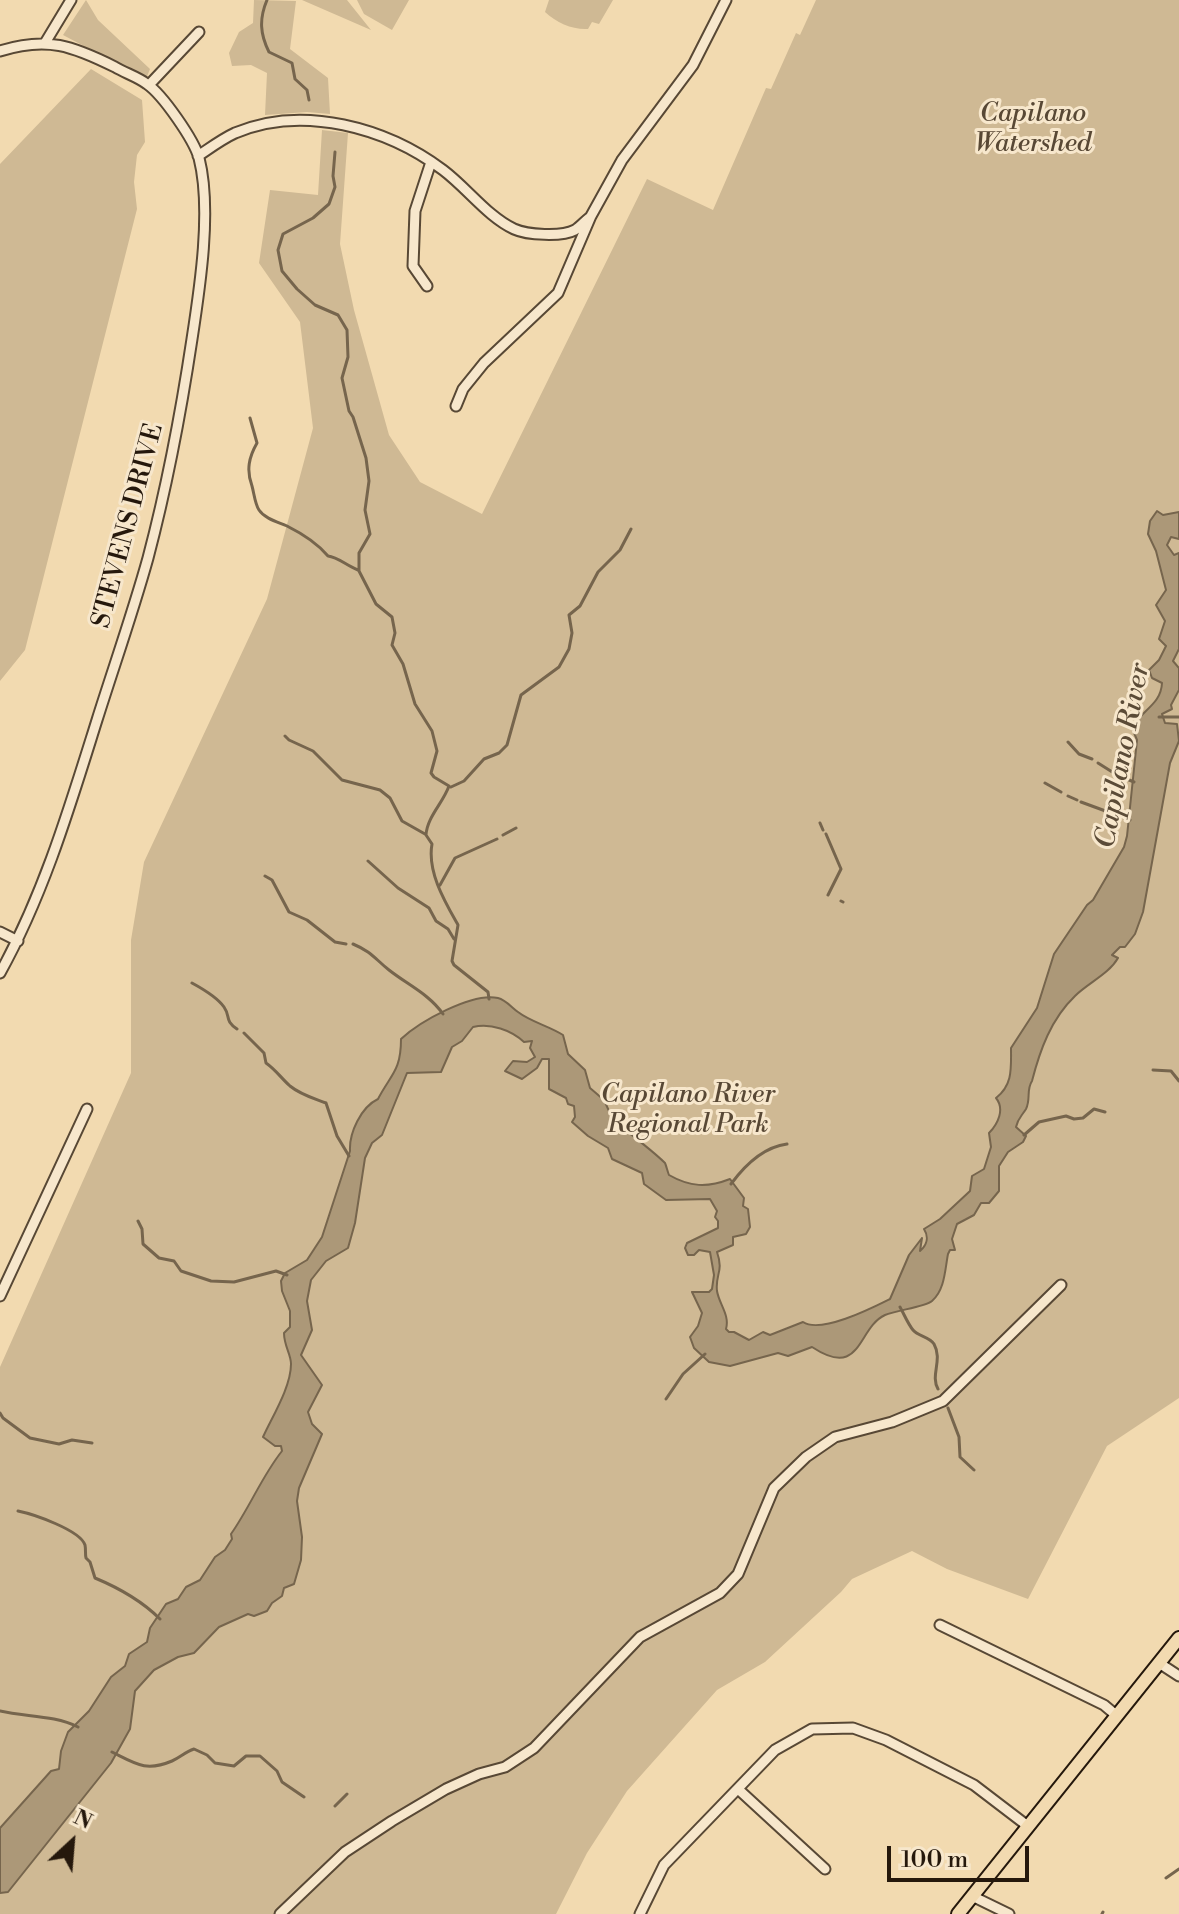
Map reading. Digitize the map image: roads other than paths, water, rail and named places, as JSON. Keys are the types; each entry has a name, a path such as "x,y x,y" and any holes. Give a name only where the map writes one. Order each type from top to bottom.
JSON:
{"main road":[{"path":"958,1914 1179,1638"}],"street":[{"path":"0,51 17,45 45,43 71,0"},
{"path":"456,406 463,389 478,370 558,293 591,216 630,147 693,65 726,0"},
{"path":"149,85 199,32"},
{"name":"STEVENS DRIVE","path":"0,973 18,941 66,818 151,543 182,406 200,290 204,202 198,156 179,123 149,85 79,49 45,43"},
{"path":"198,156 236,133 291,121 338,124 370,131 403,145 431,162 497,217 522,232 573,231 591,216"},
{"path":"427,286 413,266 415,211 431,162"},
{"path":"0,932 18,941"},
{"path":"0,1296 87,1109"},
{"path":"280,1914 345,1852 392,1821 446,1789 479,1774 505,1767 534,1748 640,1637 720,1593 738,1574 774,1488 806,1457 835,1437 892,1422 943,1401 1061,1285"},
{"path":"940,1625 1104,1705 1116,1715"},
{"path":"1159,1663 1179,1676"},
{"path":"640,1914 664,1865 775,1750 812,1729 853,1728 886,1740 974,1785 1029,1827"},
{"path":"738,1789 825,1869"},
{"path":"972,1896 1009,1914"}],"waterway":[{"path":"267,0 262,20 266,45 269,52 292,63 295,79 307,90 309,100"},
{"path":"335,152 335,187 329,204 313,218 283,234 278,250 282,271 297,289 315,305 338,315 347,330 348,357 342,378 349,411 366,458 369,481 365,510 370,534 359,553 359,571 376,604 392,617 395,633 392,645 403,664 415,704 432,731 437,751 431,773 449,786 429,822 426,835 432,844 432,865 438,886 458,925 452,961 488,992 489,999"},
{"path":"250,418 257,443 250,459 249,474 259,510 268,518 303,535 328,556 358,570"},
{"path":"451,787 464,781 484,759 499,753 507,745 521,695 559,667 569,649 572,633 569,615 580,606 598,572 620,550 631,529"},
{"name":"Capilano River","path":"1159,717 1179,717"},
{"path":"285,736 313,751 342,780 380,790 390,798 402,821 425,834"},
{"path":"1068,742 1079,754 1092,759"},
{"name":"Capilano River","path":"1098,763 1134,782"},
{"path":"1045,783 1061,792"},
{"path":"1068,796 1077,800"},
{"name":"Capilano River","path":"1081,802 1130,820"},
{"path":"820,823 823,830"},
{"path":"503,835 516,828"},
{"path":"826,834 841,869 828,895"},
{"path":"440,885 455,858 497,839"},
{"path":"368,861 398,888 429,908 436,921 448,929 454,939"},
{"path":"265,876 272,880 289,912 307,920 335,942 346,944"},
{"path":"353,944 425,995 443,1014"},
{"path":"192,983 221,1003 230,1023 237,1029"},
{"path":"244,1033 264,1053 266,1063 290,1086 326,1103 337,1136 349,1156"},
{"path":"1153,1070 1171,1071 1179,1081"},
{"path":"1024,1135 1039,1122 1066,1116 1083,1118 1094,1109 1105,1112"},
{"path":"731,1184 756,1158 787,1144"},
{"path":"138,1221 143,1244 159,1258 174,1261 181,1271 211,1281 234,1282 276,1271 287,1275"},
{"path":"900,1307 913,1330 934,1344 938,1389"},
{"path":"666,1399 683,1374 705,1354"},
{"path":"948,1408 959,1437 960,1457 974,1470"},
{"path":"0,1413 30,1438 59,1444 72,1440 92,1443"},
{"path":"18,1511 75,1534 85,1545 86,1558 95,1578 129,1595 160,1619"},
{"path":"0,1711 50,1718 78,1727"},
{"path":"112,1752 148,1766 172,1761 194,1749 215,1763 234,1766 246,1756 260,1756 277,1771 282,1782 304,1797"},
{"path":"335,1806 347,1794"},
{"path":"1166,1878 1179,1869"}],"park label":[{"name":"Capilano Watershed","path":"1033,130"},
{"name":"Capilano River Regional Park","path":"688,1111"}]}
